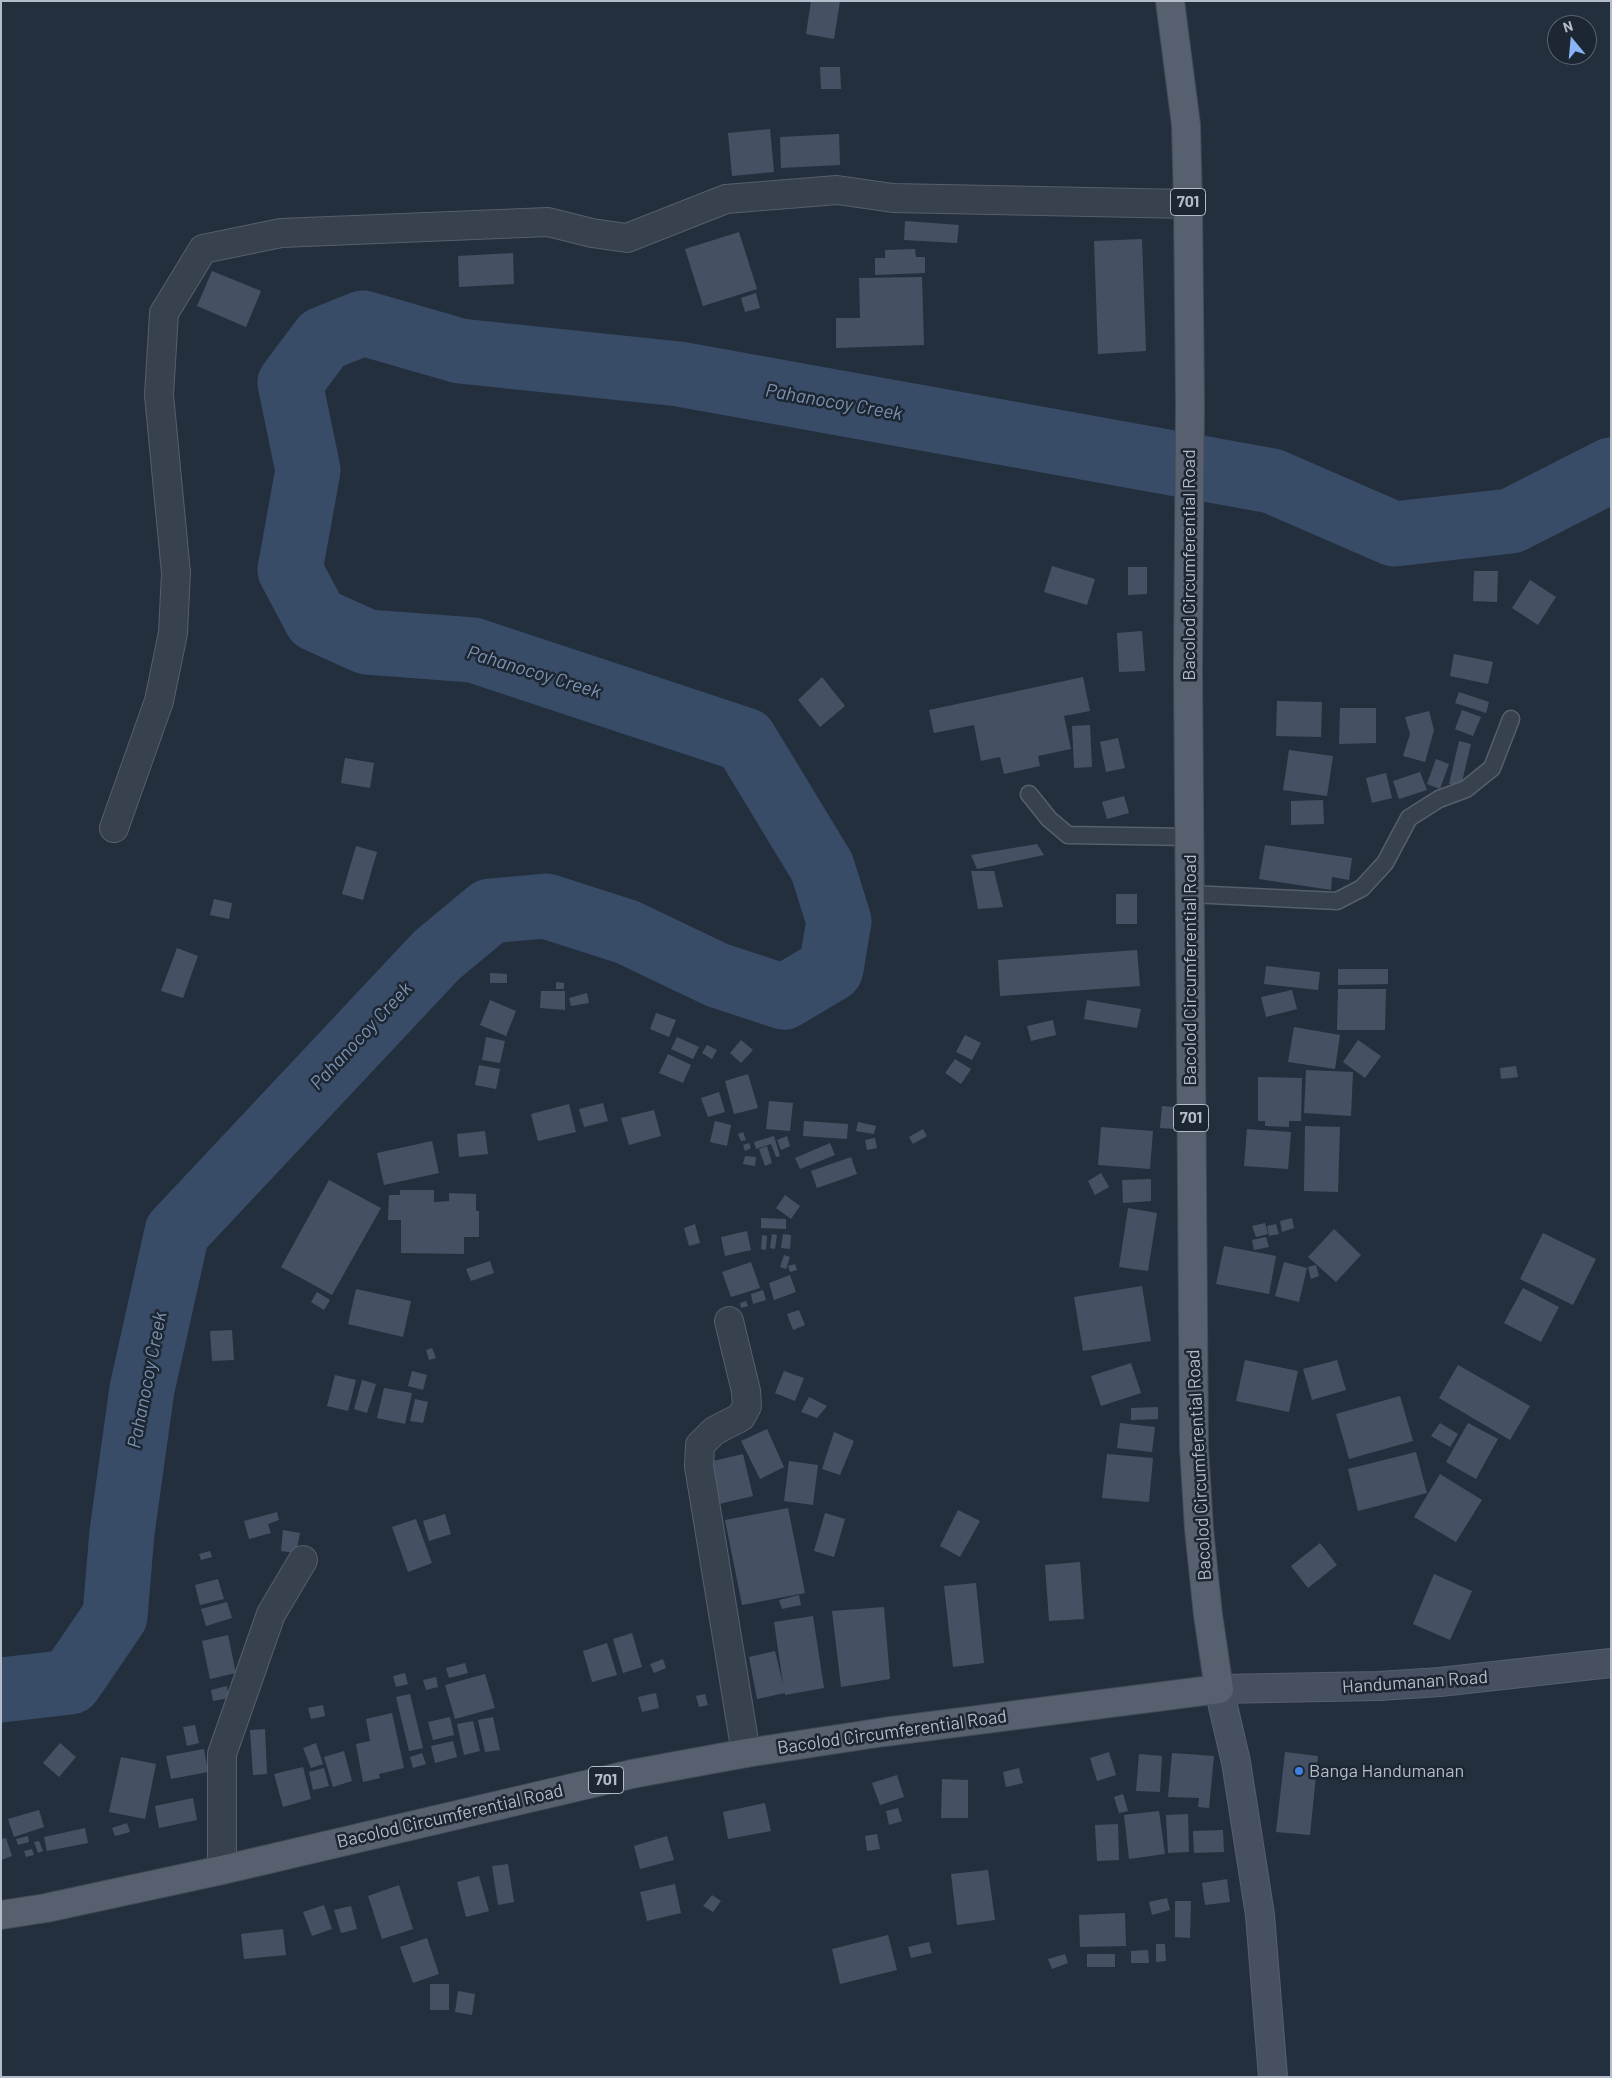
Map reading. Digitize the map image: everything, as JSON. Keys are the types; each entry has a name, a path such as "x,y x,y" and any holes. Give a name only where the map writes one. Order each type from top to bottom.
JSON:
{"main road":[{"name":"Bacolod Circumferential Road","path":"1,1915 55,1906 222,1870 632,1774 746,1753 1219,1688 1207,1605 1199,1529 1194,1446 1189,837 1188,545 1190,404 1188,204 1186,125 1170,1"}],"street":[{"path":"114,828 159,701 173,633 176,573 159,395 164,312 203,249 281,233 548,222 627,238 726,199 836,190 892,198 1188,204"},
{"path":"729,1321 746,1391 747,1406 741,1417 714,1431 700,1445 699,1466 746,1753"},
{"path":"222,1870 222,1754 271,1614 303,1560"},
{"name":"Handumanan Road","path":"1219,1688 1380,1686 1440,1682 1611,1663"},
{"path":"1219,1688 1236,1762 1258,1906 1273,2077"}],"lane":[{"path":"1190,894 1337,901 1362,888 1385,863 1409,818 1439,799 1466,789 1492,768 1510,718"},
{"path":"1029,794 1049,819 1068,835 1189,837"}],"building":[{"path":"811,1 840,1 834,39 806,34"},
{"path":"820,67 840,67 841,89 821,89"},
{"path":"770,129 774,172 732,176 728,133"},
{"path":"839,134 840,165 781,168 780,137"},
{"path":"905,221 959,225 957,243 904,240"},
{"path":"739,232 757,289 703,306 685,249"},
{"path":"1142,239 1146,351 1098,354 1094,241"},
{"path":"915,249 916,257 925,257 925,273 875,275 875,258 885,258 885,250"},
{"path":"513,253 514,284 459,287 458,256"},
{"path":"212,271 261,291 246,327 197,306"},
{"path":"922,277 924,345 836,348 836,318 860,318 859,278"},
{"path":"756,293 760,308 745,312 741,298"},
{"path":"1052,566 1095,579 1087,605 1044,592"},
{"path":"1128,567 1147,567 1147,594 1128,595"},
{"path":"1474,571 1498,571 1497,602 1473,601"},
{"path":"1530,580 1556,597 1538,625 1512,608"},
{"path":"1142,631 1145,671 1119,672 1117,633"},
{"path":"1454,654 1493,662 1488,684 1450,676"},
{"path":"822,677 845,706 820,727 798,700"},
{"path":"1083,677 1090,711 1064,716 1071,749 1038,756 1040,766 1004,774 1000,757 981,761 974,725 934,733 929,710"},
{"path":"1459,692 1489,702 1486,713 1455,703"},
{"path":"1277,701 1322,702 1321,737 1276,736"},
{"path":"1340,708 1376,708 1376,743 1339,744"},
{"path":"1462,710 1481,717 1473,736 1455,729"},
{"path":"1429,711 1434,730 1425,762 1403,756 1410,734 1405,717"},
{"path":"1090,725 1092,767 1074,768 1072,726"},
{"path":"1118,738 1125,768 1106,772 1100,742"},
{"path":"1459,741 1471,744 1461,786 1449,784"},
{"path":"1289,750 1333,756 1327,796 1283,790"},
{"path":"345,758 374,763 370,788 341,783"},
{"path":"1436,759 1449,764 1440,789 1427,784"},
{"path":"1420,772 1427,790 1399,799 1393,781"},
{"path":"1386,773 1392,798 1372,803 1366,778"},
{"path":"1124,796 1129,813 1107,819 1102,802"},
{"path":"1323,800 1324,824 1291,825 1291,801"},
{"path":"1037,844 1044,855 977,869 971,855"},
{"path":"1265,845 1352,858 1349,880 1332,877 1331,890 1259,879"},
{"path":"356,846 377,852 363,900 342,894"},
{"path":"971,871 994,871 1003,907 978,909"},
{"path":"1116,894 1137,894 1137,924 1116,924"},
{"path":"214,899 232,903 229,919 210,915"},
{"path":"177,948 198,956 183,998 161,991"},
{"path":"1137,950 1140,986 1000,996 998,960"},
{"path":"1266,966 1320,972 1318,990 1264,984"},
{"path":"1338,969 1388,969 1388,984 1338,985"},
{"path":"490,973 507,974 507,983 490,983"},
{"path":"556,982 564,983 564,989 556,989"},
{"path":"1338,989 1386,989 1385,1030 1337,1030"},
{"path":"1292,990 1297,1009 1266,1017 1261,997"},
{"path":"541,991 565,991 565,1010 540,1008"},
{"path":"587,993 589,1003 571,1006 569,998"},
{"path":"490,1000 516,1011 506,1036 480,1025"},
{"path":"1087,1000 1141,1009 1137,1028 1084,1019"},
{"path":"656,1013 676,1020 669,1037 650,1029"},
{"path":"1053,1020 1056,1035 1031,1041 1027,1026"},
{"path":"1294,1027 1340,1035 1335,1069 1288,1062"},
{"path":"965,1035 981,1043 972,1060 956,1052"},
{"path":"486,1037 505,1041 500,1063 482,1060"},
{"path":"677,1037 699,1047 693,1059 671,1049"},
{"path":"741,1040 753,1050 741,1063 730,1053"},
{"path":"1358,1040 1381,1056 1365,1078 1343,1062"},
{"path":"707,1045 717,1050 712,1059 702,1053"},
{"path":"668,1054 691,1065 683,1083 659,1073"},
{"path":"955,1059 971,1069 961,1084 945,1073"},
{"path":"479,1065 500,1069 496,1089 475,1085"},
{"path":"1516,1066 1518,1077 1501,1079 1500,1068"},
{"path":"1306,1070 1353,1072 1351,1116 1304,1113"},
{"path":"748,1074 758,1108 734,1114 725,1081"},
{"path":"1258,1077 1302,1078 1301,1121 1289,1121 1289,1127 1265,1126 1265,1121 1258,1121"},
{"path":"719,1092 725,1112 708,1117 701,1098"},
{"path":"769,1101 793,1103 790,1131 766,1129"},
{"path":"603,1103 608,1121 584,1127 579,1109"},
{"path":"569,1104 576,1132 538,1141 531,1114"},
{"path":"1162,1106 1175,1107 1174,1129 1160,1128"},
{"path":"654,1110 661,1136 629,1145 621,1118"},
{"path":"715,1121 731,1125 727,1146 710,1142"},
{"path":"804,1121 848,1124 847,1139 803,1136"},
{"path":"858,1122 876,1126 874,1134 856,1131"},
{"path":"1305,1126 1340,1127 1338,1192 1304,1191"},
{"path":"1101,1127 1153,1131 1150,1169 1098,1165"},
{"path":"923,1129 927,1136 913,1144 909,1137"},
{"path":"1247,1129 1291,1132 1288,1169 1244,1166"},
{"path":"485,1131 488,1154 459,1157 457,1134"},
{"path":"743,1132 746,1140 741,1141 738,1134"},
{"path":"774,1136 780,1156 776,1157 771,1144 756,1149 754,1142"},
{"path":"787,1136 790,1146 781,1150 777,1140"},
{"path":"875,1138 877,1148 867,1150 865,1140"},
{"path":"432,1141 439,1173 384,1185 377,1153"},
{"path":"749,1143 751,1148 745,1151 743,1145"},
{"path":"830,1143 835,1155 800,1169 795,1158"},
{"path":"767,1146 772,1163 765,1166 759,1149"},
{"path":"745,1156 756,1157 755,1166 743,1164"},
{"path":"851,1157 857,1174 817,1188 811,1171"},
{"path":"1101,1173 1109,1187 1095,1195 1088,1181"},
{"path":"1151,1179 1151,1201 1123,1203 1122,1180"},
{"path":"329,1180 381,1208 332,1295 281,1267"},
{"path":"400,1190 434,1190 434,1202 449,1201 449,1193 476,1194 476,1211 479,1211 479,1237 464,1237 464,1254 401,1253 401,1220 388,1220 389,1195 400,1195"},
{"path":"785,1195 800,1206 791,1219 776,1208"},
{"path":"1128,1208 1157,1213 1148,1271 1119,1267"},
{"path":"761,1218 786,1219 786,1229 761,1228"},
{"path":"1292,1218 1294,1228 1282,1232 1280,1221"},
{"path":"1265,1223 1268,1234 1256,1237 1252,1226"},
{"path":"695,1224 700,1243 689,1246 684,1228"},
{"path":"1276,1224 1279,1234 1269,1236 1267,1226"},
{"path":"1334,1229 1361,1255 1336,1282 1308,1257"},
{"path":"747,1231 751,1250 725,1256 721,1237"},
{"path":"1543,1233 1596,1259 1573,1305 1520,1279"},
{"path":"772,1234 777,1235 775,1249 770,1248"},
{"path":"783,1234 791,1235 790,1249 781,1248"},
{"path":"762,1235 767,1236 766,1250 761,1249"},
{"path":"1266,1237 1269,1247 1254,1250 1252,1240"},
{"path":"1224,1246 1276,1256 1269,1294 1216,1284"},
{"path":"784,1255 790,1257 786,1269 780,1267"},
{"path":"490,1261 494,1273 471,1281 466,1269"},
{"path":"751,1262 760,1288 731,1297 722,1272"},
{"path":"1284,1262 1307,1268 1299,1302 1275,1296"},
{"path":"795,1264 797,1270 790,1272 788,1266"},
{"path":"1316,1265 1319,1276 1311,1279 1308,1267"},
{"path":"790,1275 796,1292 774,1300 769,1283"},
{"path":"1142,1286 1151,1341 1083,1351 1074,1297"},
{"path":"1523,1288 1559,1307 1541,1342 1504,1323"},
{"path":"356,1289 411,1301 403,1337 348,1324"},
{"path":"763,1290 766,1300 753,1304 751,1294"},
{"path":"317,1292 330,1300 324,1310 311,1302"},
{"path":"746,1301 748,1306 741,1308 740,1303"},
{"path":"799,1310 805,1325 793,1330 787,1314"},
{"path":"232,1330 234,1360 212,1361 210,1331"},
{"path":"432,1348 436,1358 429,1360 426,1350"},
{"path":"1245,1360 1298,1371 1289,1412 1236,1401"},
{"path":"1337,1360 1346,1390 1312,1400 1303,1369"},
{"path":"1131,1363 1141,1393 1101,1406 1091,1376"},
{"path":"1458,1365 1530,1406 1510,1440 1439,1398"},
{"path":"412,1371 427,1375 423,1390 408,1386"},
{"path":"784,1371 804,1378 795,1401 775,1393"},
{"path":"335,1375 356,1380 348,1411 327,1406"},
{"path":"362,1380 376,1384 367,1413 354,1409"},
{"path":"384,1388 412,1393 405,1424 377,1418"},
{"path":"1400,1396 1413,1441 1349,1459 1336,1414"},
{"path":"809,1397 827,1406 817,1418 801,1412"},
{"path":"415,1399 428,1402 423,1423 410,1421"},
{"path":"1158,1407 1158,1419 1131,1420 1131,1408"},
{"path":"1120,1423 1155,1427 1152,1452 1117,1448"},
{"path":"1440,1423 1458,1434 1450,1447 1431,1436"},
{"path":"1468,1423 1498,1439 1476,1479 1446,1462"},
{"path":"767,1429 784,1467 760,1479 741,1441"},
{"path":"834,1432 854,1441 840,1475 822,1469"},
{"path":"1416,1452 1427,1493 1358,1511 1348,1469"},
{"path":"743,1454 753,1496 719,1504 709,1462"},
{"path":"1107,1454 1153,1458 1149,1502 1102,1498"},
{"path":"789,1461 818,1465 813,1505 784,1501"},
{"path":"1440,1474 1482,1500 1456,1542 1414,1517"},
{"path":"788,1508 805,1593 742,1605 725,1520"},
{"path":"958,1510 980,1521 960,1557 940,1546"},
{"path":"277,1512 279,1520 268,1524 271,1533 249,1539 244,1521"},
{"path":"825,1513 845,1519 834,1557 814,1551"},
{"path":"445,1514 451,1534 429,1541 423,1521"},
{"path":"416,1519 432,1563 408,1572 392,1527"},
{"path":"283,1530 300,1533 296,1553 281,1551"},
{"path":"1320,1543 1337,1565 1308,1588 1291,1566"},
{"path":"210,1551 212,1557 201,1560 199,1554"},
{"path":"1080,1562 1084,1619 1049,1621 1045,1565"},
{"path":"1434,1574 1472,1591 1450,1640 1413,1624"},
{"path":"218,1579 224,1599 200,1605 195,1585"},
{"path":"976,1583 984,1663 953,1667 944,1586"},
{"path":"799,1595 801,1605 782,1609 779,1600"},
{"path":"227,1602 232,1618 206,1626 201,1609"},
{"path":"884,1607 890,1679 841,1687 832,1611"},
{"path":"813,1616 824,1688 757,1699 749,1657 775,1651 783,1684 774,1622"},
{"path":"632,1633 642,1667 623,1673 613,1639"},
{"path":"228,1635 236,1673 210,1679 202,1641"},
{"path":"607,1643 617,1675 592,1682 583,1651"},
{"path":"663,1659 666,1668 654,1673 650,1664"},
{"path":"465,1663 468,1673 449,1678 446,1668"},
{"path":"405,1673 408,1684 396,1687 393,1676"},
{"path":"485,1674 495,1708 455,1719 445,1685"},
{"path":"436,1677 438,1687 426,1690 423,1680"},
{"path":"227,1686 229,1698 213,1701 211,1690"},
{"path":"656,1693 659,1708 642,1712 638,1697"},
{"path":"410,1694 423,1748 409,1751 396,1697"},
{"path":"705,1694 708,1705 699,1707 696,1696"},
{"path":"323,1705 325,1716 311,1719 308,1708"},
{"path":"392,1713 404,1768 379,1774 380,1778 363,1782 356,1744 370,1741 366,1719"},
{"path":"450,1717 454,1735 433,1740 428,1722"},
{"path":"493,1717 500,1750 485,1752 478,1720"},
{"path":"473,1721 480,1751 464,1755 457,1724"},
{"path":"195,1725 199,1743 187,1746 183,1727"},
{"path":"265,1729 267,1774 253,1775 250,1730"},
{"path":"453,1741 457,1757 435,1763 431,1746"},
{"path":"60,1743 76,1757 59,1777 43,1763"},
{"path":"316,1743 323,1764 311,1768 303,1748"},
{"path":"204,1749 208,1772 171,1779 166,1756"},
{"path":"344,1751 352,1781 333,1787 324,1757"},
{"path":"1109,1752 1116,1775 1097,1781 1090,1758"},
{"path":"1285,1752 1318,1756 1310,1835 1276,1832"},
{"path":"422,1753 426,1764 413,1768 410,1757"},
{"path":"1172,1753 1214,1756 1209,1808 1198,1807 1199,1798 1168,1797"},
{"path":"1139,1754 1162,1756 1160,1792 1136,1791"},
{"path":"121,1757 156,1764 145,1819 109,1812"},
{"path":"303,1767 311,1799 283,1807 274,1774"},
{"path":"324,1768 329,1786 313,1790 309,1772"},
{"path":"1019,1768 1023,1783 1006,1787 1003,1772"},
{"path":"897,1775 904,1797 880,1805 872,1783"},
{"path":"942,1779 968,1780 968,1818 941,1818"},
{"path":"1123,1794 1128,1811 1119,1813 1114,1797"},
{"path":"193,1798 197,1820 159,1828 155,1806"},
{"path":"765,1803 771,1831 728,1839 723,1812"},
{"path":"898,1808 902,1821 889,1825 886,1811"},
{"path":"39,1810 44,1827 14,1837 8,1819"},
{"path":"1159,1811 1165,1854 1129,1859 1124,1815"},
{"path":"1188,1814 1189,1852 1168,1853 1166,1815"},
{"path":"127,1823 130,1832 115,1836 112,1828"},
{"path":"1118,1824 1119,1860 1097,1861 1095,1825"},
{"path":"85,1828 88,1843 47,1851 44,1837"},
{"path":"1223,1830 1224,1852 1194,1853 1193,1831"},
{"path":"877,1834 880,1849 867,1851 865,1836"},
{"path":"28,1836 29,1842 18,1845 16,1839"},
{"path":"667,1836 674,1860 640,1869 634,1846"},
{"path":"6,1838 12,1856 1,1860 1,1839"},
{"path":"39,1841 43,1851 38,1853 34,1842"},
{"path":"32,1849 34,1855 26,1857 24,1851"},
{"path":"508,1864 514,1902 498,1905 492,1866"},
{"path":"988,1870 995,1920 957,1925 951,1874"},
{"path":"479,1876 489,1911 466,1917 457,1882"},
{"path":"1227,1879 1230,1902 1205,1905 1202,1883"},
{"path":"675,1884 681,1913 647,1921 640,1892"},
{"path":"399,1885 413,1929 382,1939 368,1896"},
{"path":"712,1895 721,1901 713,1912 703,1906"},
{"path":"1167,1898 1170,1910 1152,1915 1149,1902"},
{"path":"1175,1901 1191,1901 1190,1938 1175,1937"},
{"path":"324,1905 332,1929 312,1936 303,1912"},
{"path":"351,1906 357,1929 341,1933 334,1910"},
{"path":"1125,1913 1126,1946 1080,1947 1079,1915"},
{"path":"283,1929 286,1955 244,1959 241,1934"},
{"path":"888,1935 897,1970 840,1984 832,1949"},
{"path":"427,1938 439,1974 413,1983 400,1947"},
{"path":"929,1942 932,1953 911,1958 908,1947"},
{"path":"1156,1944 1165,1944 1166,1961 1156,1962"},
{"path":"1148,1950 1149,1963 1131,1963 1131,1951"},
{"path":"1065,1954 1068,1963 1052,1969 1048,1959"},
{"path":"1087,1954 1115,1954 1115,1967 1087,1967"},
{"path":"430,1984 449,1984 449,2010 430,2010"},
{"path":"458,1991 475,1994 472,2015 455,2012"}],"waterway":[{"name":"Pahanocoy Creek","path":"1,1690 70,1682 115,1616 122,1532 142,1389 177,1232 437,955 490,911 546,906 627,932 717,975 784,997 831,969 839,921 822,867 745,740 473,650 367,642 316,619 290,570 308,470 290,383 323,339 363,323 460,351 679,374 1272,481 1394,534 1511,521 1611,470"}],"place":[{"name":"Banga Handumanan","path":"1299,1771"}]}
